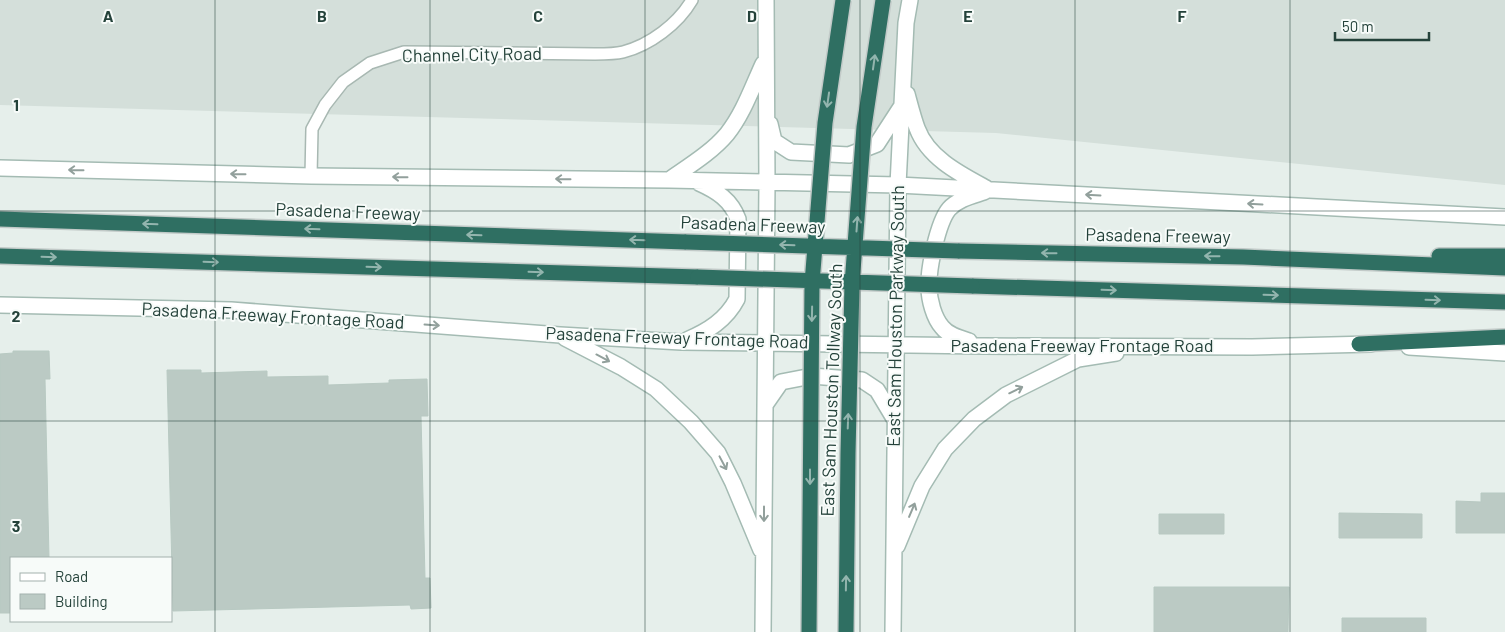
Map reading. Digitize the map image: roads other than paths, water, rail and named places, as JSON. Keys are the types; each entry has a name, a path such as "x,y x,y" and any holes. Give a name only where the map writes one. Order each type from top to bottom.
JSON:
{"highway":[{"name":"East Sam Houston Tollway South","path":"809,632 812,283 825,123 842,0"},
{"name":"East Sam Houston Tollway South","path":"846,632 852,284 864,127 883,0"},
{"name":"Pasadena Freeway","path":"0,219 958,251 1243,257 1505,268"},
{"path":"0,256 1505,302"},
{"path":"1243,257 1505,256"},
{"path":"1359,344 1505,337"}],"main road":[{"path":"763,632 767,183 766,0"},
{"name":"East Sam Houston Parkway South","path":"893,632 898,185 906,23 910,0"},
{"path":"669,180 703,156 727,134 744,107 765,58"},
{"path":"903,80 917,130 930,148 952,170 990,190"},
{"path":"766,111 774,141 791,152 849,155 877,144 902,106"},
{"path":"0,168 311,176 898,185 1505,217"},
{"path":"681,342 709,330 732,310 737,299 738,219 734,209 726,199 712,189 695,181"},
{"path":"984,346 954,336 940,326 932,308 929,288 931,267 938,235 946,213 958,202 990,190"},
{"name":"Pasadena Freeway Frontage Road","path":"0,304 231,310 560,335 681,342 1252,347 1359,344 1505,353"},
{"path":"560,335 621,367 656,389 691,422 718,453 730,476 764,557"},
{"path":"894,555 922,486 944,449 974,419 1006,395 1078,360 1157,346"},
{"path":"765,405 781,382 812,376 862,380 877,390 895,420"}],"street":[{"name":"Channel City Road","path":"311,176 312,129 343,82 370,63 404,52 596,54 623,52 650,41 671,24 688,7 692,0"}]}
